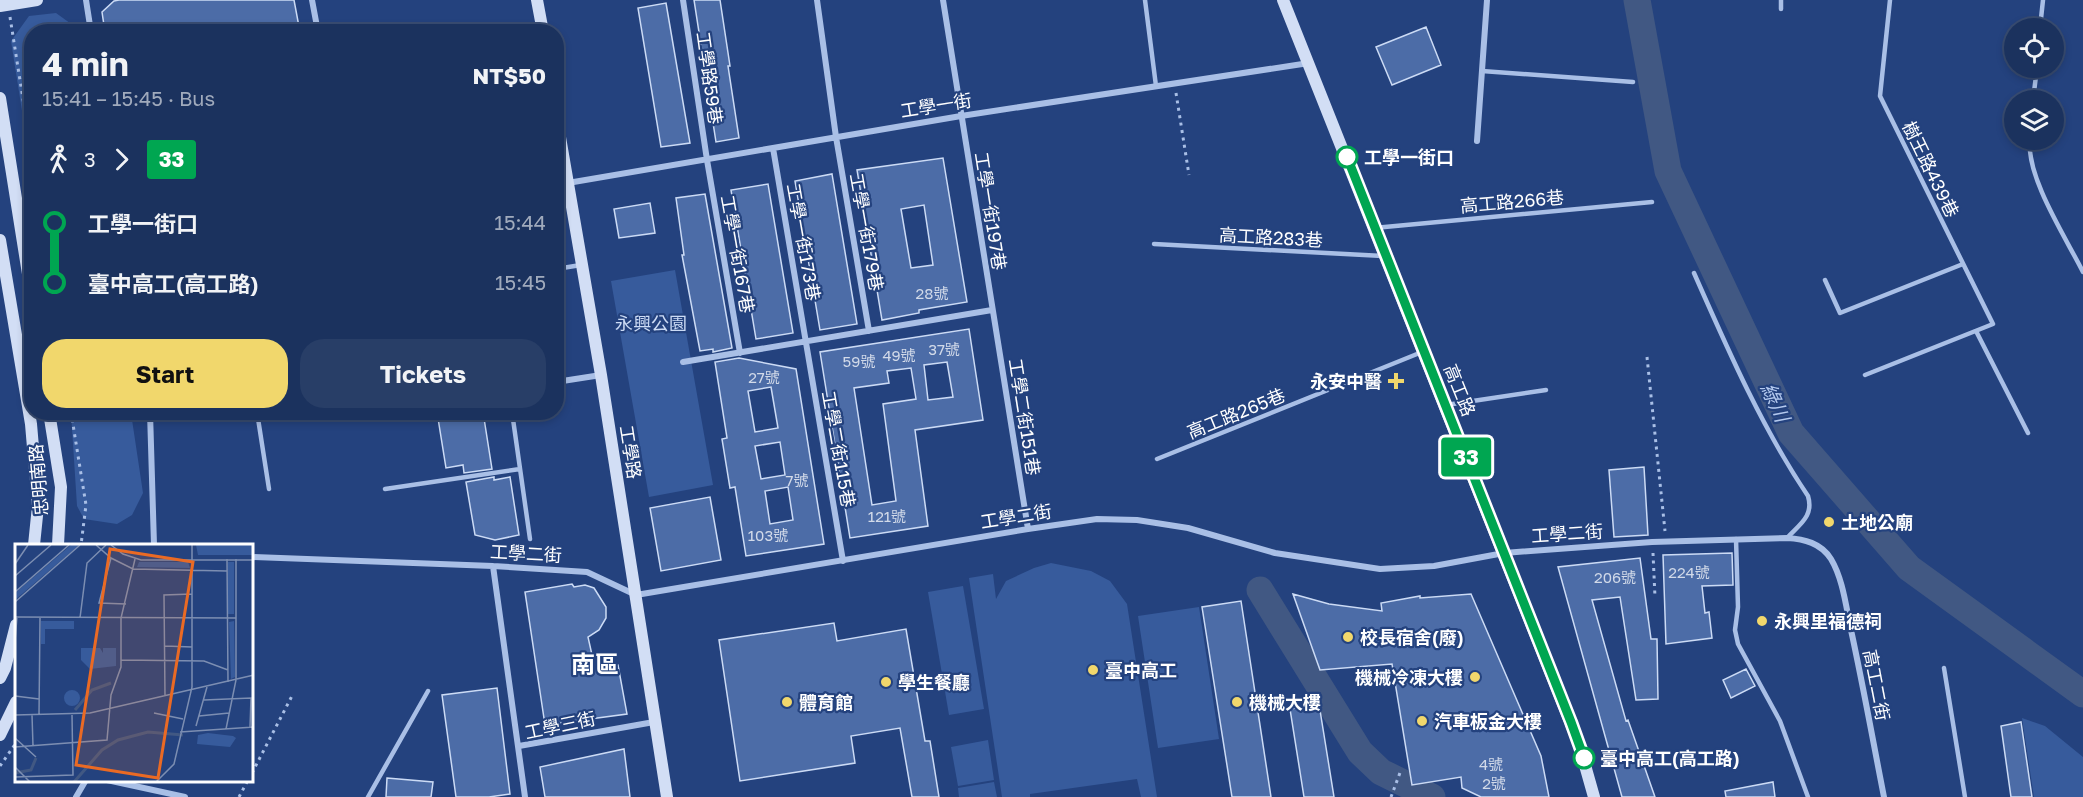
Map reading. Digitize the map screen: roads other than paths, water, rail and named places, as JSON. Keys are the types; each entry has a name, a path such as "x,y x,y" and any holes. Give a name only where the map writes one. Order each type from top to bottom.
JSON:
{"street":[{"path":"4,5 37,0"},
{"path":"86,0 89,24"},
{"path":"312,0 316,24"},
{"path":"537,0 542,24"},
{"name":"工學路59巷","path":"684,0 707,160"},
{"name":"工學一街179巷","path":"817,0 836,137 869,331"},
{"name":"工學一街197巷","path":"943,0 992,310"},
{"name":"高工路","path":"1283,0 1425,351 1579,744 1593,797"},
{"path":"1477,141 1487,0"},
{"name":"工學一街","path":"564,184 961,116 1309,63"},
{"path":"0,98 24,249"},
{"name":"工學一街173巷","path":"772,148 806,342"},
{"name":"工學一街167巷","path":"707,160 740,353"},
{"name":"工學路","path":"564,192 582,265 601,375 667,797"},
{"name":"忠明南路","path":"0,240 24,382"},
{"path":"683,362 992,310"},
{"name":"工學二街151巷","path":"992,310 1028,529"},
{"name":"工學二街115巷","path":"806,342 843,561"},
{"path":"564,381 601,375"},
{"name":"忠明南路","path":"30,420 38,506 34,544"},
{"name":"忠明南路","path":"50,420 61,487 58,544"},
{"path":"150,420 154,544"},
{"name":"工學二街","path":"254,557 587,572 636,595 1097,519 1137,520 1188,528 1275,553 1380,569 1434,566 1504,553 1652,542 1787,538"},
{"name":"高工二街","path":"1787,538 1805,540 1821,548 1831,559 1838,577 1884,797"},
{"path":"493,566 519,746"},
{"path":"2,670 15,628"},
{"path":"0,735 15,704"},
{"name":"工學三街","path":"525,797 519,746 654,722"},
{"path":"76,797 86,782"},
{"path":"116,782 185,797"}],"lane":[{"path":"1145,0 1156,86"},
{"path":"1781,0 1781,9"},
{"name":"樹王路439巷","path":"1890,0 1880,96 1993,324 1976,331"},
{"path":"2041,18 2043,0"},
{"path":"1482,71 1633,82"},
{"path":"2029,150 2037,180 2083,272"},
{"name":"高工路266巷","path":"1374,228 1652,202"},
{"name":"高工路283巷","path":"1154,244 1386,256"},
{"path":"1825,280 1840,312 1963,264"},
{"path":"564,268 582,265"},
{"path":"1694,273 1741,379 1772,439 1808,496 1811,506 1809,514 1787,538"},
{"path":"1864,375 1976,331 2028,433"},
{"name":"高工路265巷","path":"1157,459 1425,351"},
{"path":"1446,405 1546,390"},
{"path":"257,420 269,489"},
{"path":"513,420 530,539"},
{"path":"385,489 520,468"},
{"path":"1736,539 1738,607 1735,630 1738,644 1780,721 1808,797"},
{"path":"1944,668 1965,797"},
{"path":"368,797 428,691"}],"waterway":[{"name":"綠川","path":"1637,0 1668,171 1791,433 1909,568 2083,694"},
{"path":"1260,590 1360,752 1381,772 1432,797"}],"place":[{"name":"工學一街口","path":"1347,157"},
{"name":"永安中醫","path":"1396,381"},
{"name":"土地公廟","path":"1829,522"},
{"name":"永興里福德祠","path":"1762,621"},
{"name":"校長宿舍(廢)","path":"1348,637"},
{"name":"臺中高工","path":"1093,670"},
{"name":"機械冷凍大樓","path":"1475,677"},
{"name":"學生餐廳","path":"886,682"},
{"name":"體育館","path":"787,702"},
{"name":"機械大樓","path":"1237,702"},
{"name":"汽車板金大樓","path":"1422,721"},
{"name":"臺中高工(高工路)","path":"1584,758"}],"district":[{"name":"南區","path":"595,663"}],"park label":[{"name":"永興公園","path":"651,323"}]}
